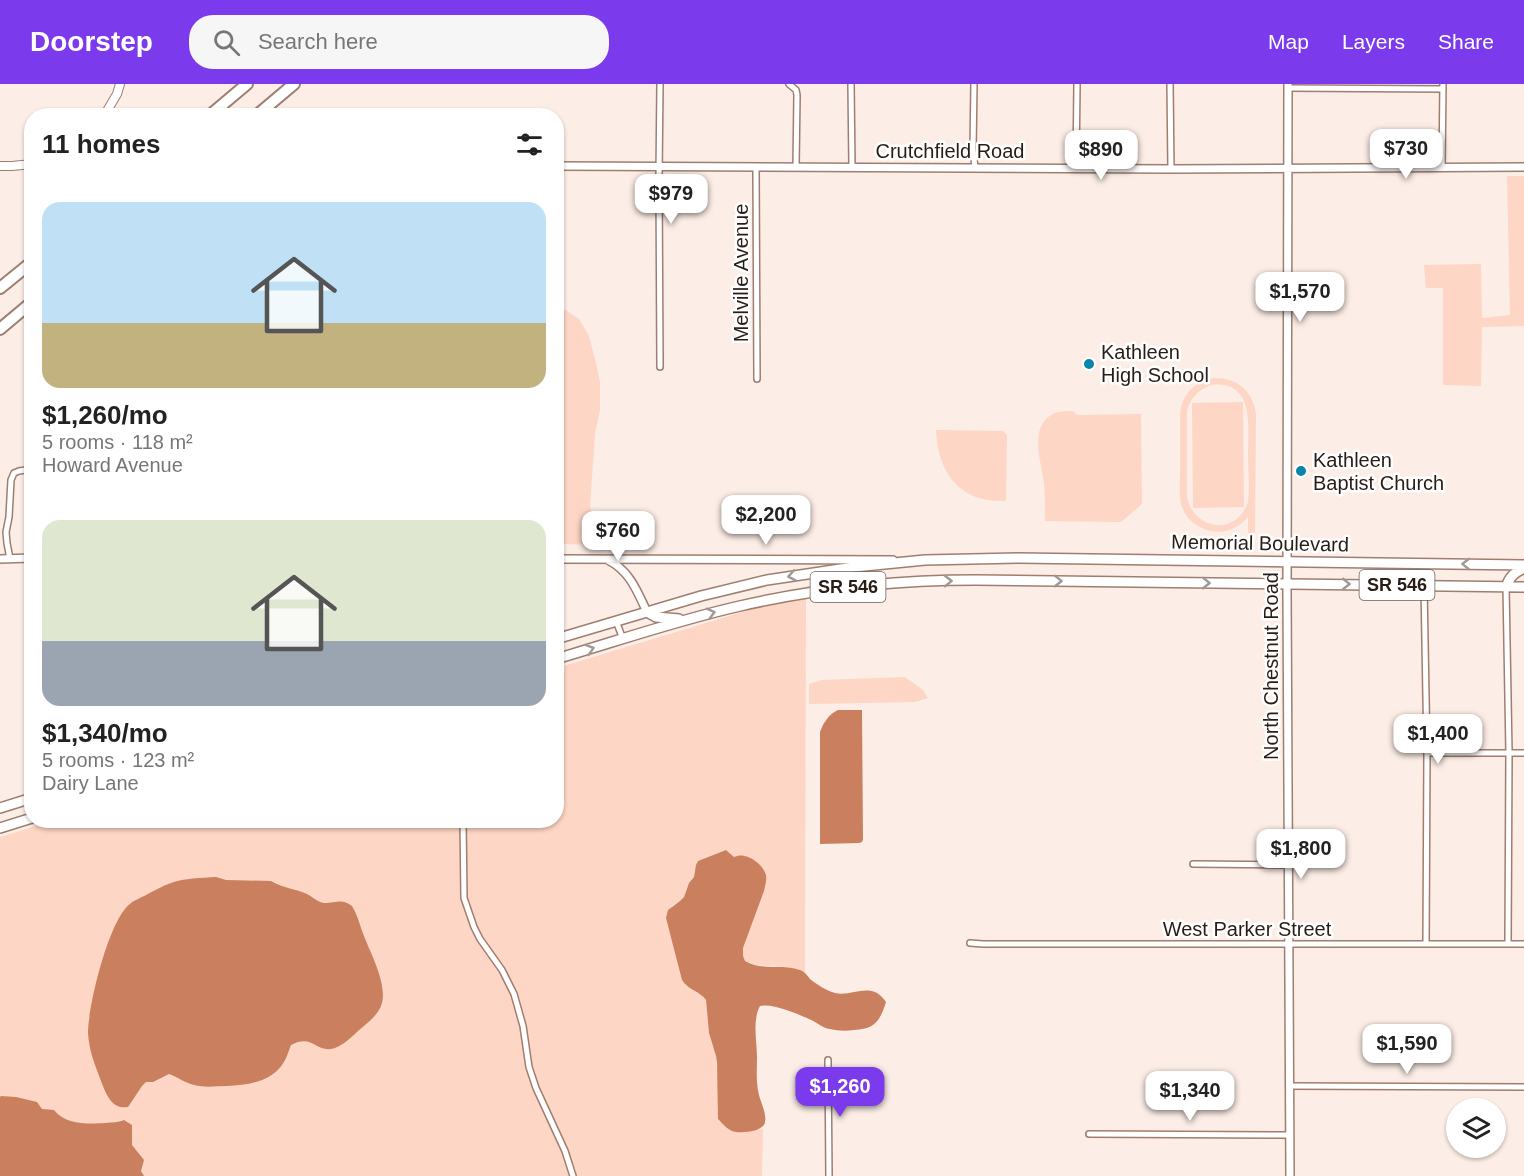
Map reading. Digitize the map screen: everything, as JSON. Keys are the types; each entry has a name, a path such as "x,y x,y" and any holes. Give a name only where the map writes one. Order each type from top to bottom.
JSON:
{"highway":[{"path":"218,108 247,84"},
{"path":"266,108 294,84"},
{"path":"0,288 24,268"},
{"path":"0,329 24,309"}],"main road":[{"path":"109,108 120,84"},
{"path":"0,166 24,164"},
{"name":"Memorial Boulevard","path":"925,560 996,558 1287,561 1524,567"},
{"name":"SR 546","path":"564,637 722,591 776,579 854,567 925,560"},
{"path":"1506,587 1514,573 1524,567"},
{"name":"Memorial Boulevard","path":"690,619 816,591 906,582 954,580 1524,587"},
{"path":"647,612 656,617 690,619"},
{"name":"SR 546","path":"564,657 690,619"},
{"path":"0,808 24,800"},
{"path":"0,828 24,820"}],"street":[{"path":"660,84 660,367"},
{"path":"789,84 796,90 797,95 796,167"},
{"path":"851,84 852,167"},
{"path":"974,84 975,168"},
{"path":"1076,168 1077,84"},
{"path":"1170,84 1171,169"},
{"path":"1288,86 1443,86 1442,167"},
{"name":"North Chestnut Road","path":"1288,86 1287,583 1290,1176"},
{"name":"Crutchfield Road","path":"564,166 1171,169 1524,167"},
{"name":"Melville Avenue","path":"756,167 757,379"},
{"path":"10,559 6,532 11,480 14,473 24,469"},
{"path":"0,559 24,558"},
{"path":"564,559 925,560"},
{"path":"606,559 618,565 630,579 647,612"},
{"path":"630,579 630,567 638,559"},
{"path":"1424,586 1427,753 1426,944"},
{"path":"1506,587 1509,753 1508,944"},
{"path":"616,621 623,639"},
{"path":"1427,753 1524,753"},
{"path":"463,828 464,898 480,939 502,970 514,994 523,1026 529,1067 536,1088 565,1151 573,1176"},
{"path":"1193,864 1288,865"},
{"name":"West Parker Street","path":"970,943 1524,944"},
{"path":"828,1060 829,1176"},
{"path":"1289,1086 1524,1088"},
{"path":"1089,1134 1290,1135"}],"shaded area":[{"path":"1507,176 1524,176 1524,326 1482,327 1481,386 1443,385 1443,288 1426,288 1424,265 1481,264 1482,318 1510,315"},
{"path":"564,309 579,319 589,336 600,382 600,410 595,434 590,507 605,545 564,544"},
{"path":"1215,378 1237,383 1247,392 1254,405 1256,413 1255,533 1248,533 1248,517 1227,531 1206,530 1189,518 1181,504 1181,408 1190,390 1195,385","holes":["1211,385 1225,385 1242,397 1246,407 1249,496 1243,513 1235,520 1216,525 1198,517 1187,497 1187,411 1193,398 1202,389"]},
{"path":"1243,402 1244,507 1193,508 1192,403"},
{"path":"1073,411 1077,415 1141,414 1142,502 1121,522 1045,521 1039,433 1048,417 1058,412"},
{"path":"936,430 1003,431 1007,435 1006,501 976,497 954,483 941,460"},
{"path":"806,598 805,973 788,967 756,965 745,961 743,948 764,891 743,856 734,857 726,850 698,861 694,877 684,897 672,906 666,918 685,985 706,1000 709,1033 716,1056 717,1080 736,1132 763,1128 762,1176 0,1176 0,837 29,828 564,828 564,666 749,610"},
{"path":"905,677 923,690 928,698 915,702 809,704 809,684 822,680"},
{"path":"838,710 862,710 863,839 859,843 820,844 820,732 827,719"},
{"path":"726,850 734,857 743,856 754,860 766,875 764,891 743,948 745,961 758,966 800,970 815,983 832,992 842,994 875,992 881,995 886,1002 879,1019 872,1026 845,1031 827,1028 785,1010 760,1006 756,1025 757,1078 765,1122 761,1128 746,1132 732,1131 718,1119 717,1063 709,1033 706,1000 682,980 666,918 668,910 684,897 694,877 698,861"},
{"path":"216,877 226,880 271,881 307,894 317,901 342,902 352,906 378,969 383,995 382,1003 375,1015 346,1042 331,1049 321,1048 304,1041 291,1045 279,1069 259,1081 235,1086 202,1086 191,1084 169,1074 153,1082 146,1082 128,1107 118,1106 110,1100 103,1086 93,1058 88,1033 96,985 107,945 122,913 132,903 171,883 193,878"},
{"path":"1,1096 37,1102 42,1109 54,1110 71,1121 99,1123 124,1120 132,1125 132,1145 144,1160 141,1171 144,1176 0,1176"}],"place":[{"name":"Kathleen High School","path":"1089,364"},
{"name":"Kathleen Baptist Church","path":"1301,471"}]}
